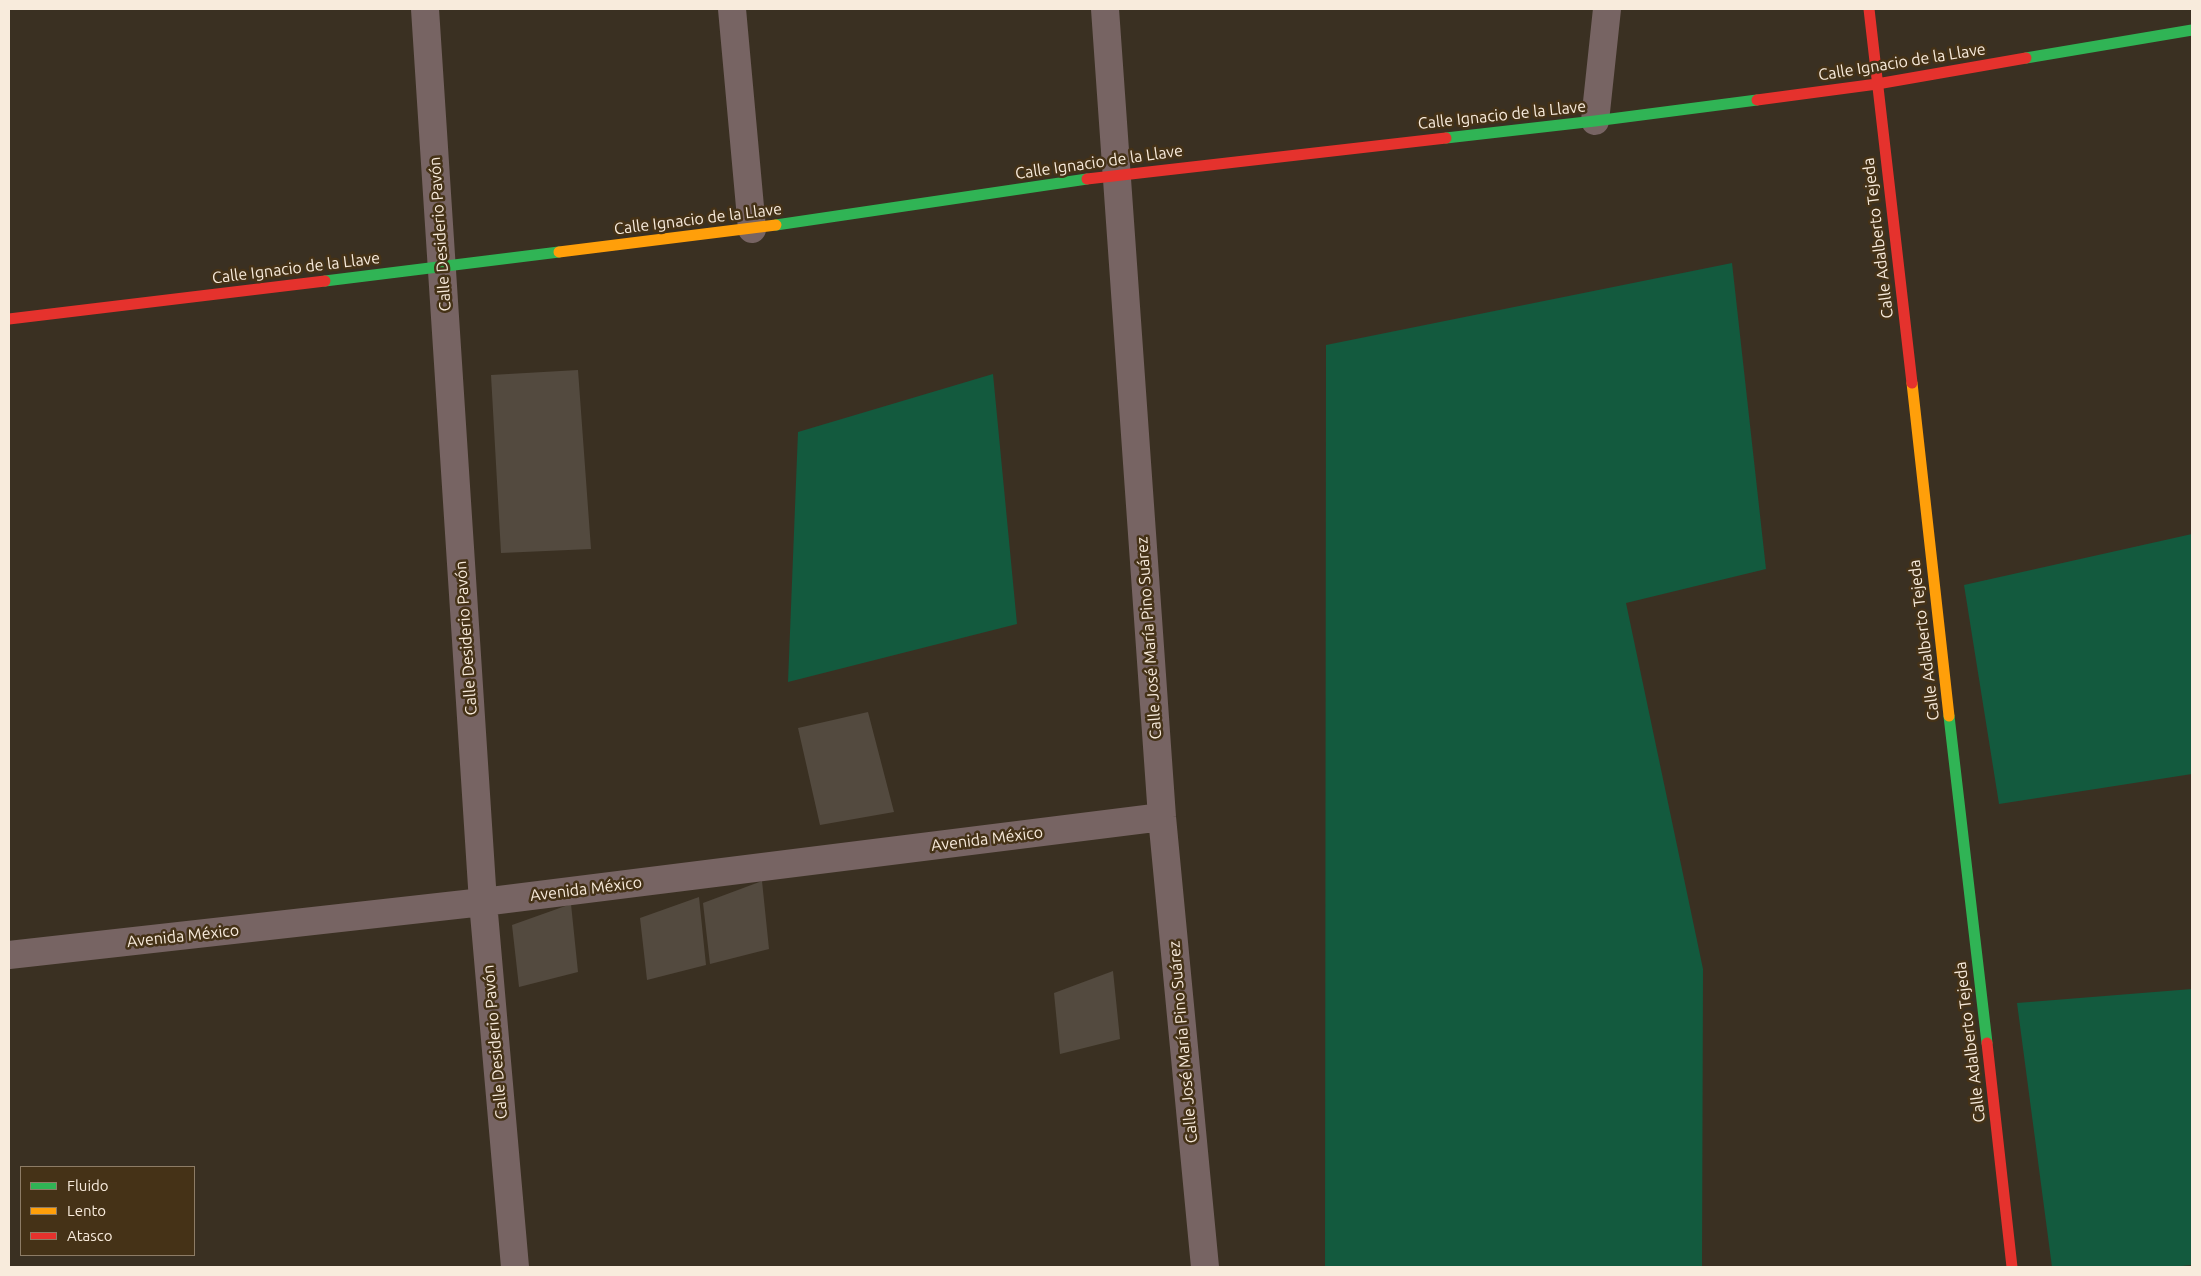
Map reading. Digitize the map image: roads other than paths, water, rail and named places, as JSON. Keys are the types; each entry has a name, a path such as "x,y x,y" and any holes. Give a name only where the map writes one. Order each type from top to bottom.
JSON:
{"street":[{"name":"Calle Desiderio Pavón","path":"425,9 483,902 515,1267"},
{"path":"732,9 752,229"},
{"name":"Calle José María Pino Suárez","path":"1105,9 1162,817 1205,1267"},
{"path":"1595,121 1607,9"},
{"name":"Calle Adalberto Tejeda","path":"1869,9 2012,1267"},
{"name":"Calle Ignacio de la Llave","path":"9,319 752,229 1118,174 1595,121 1877,84 2192,30"},
{"name":"Avenida México","path":"9,955 483,902 1162,817"}]}
